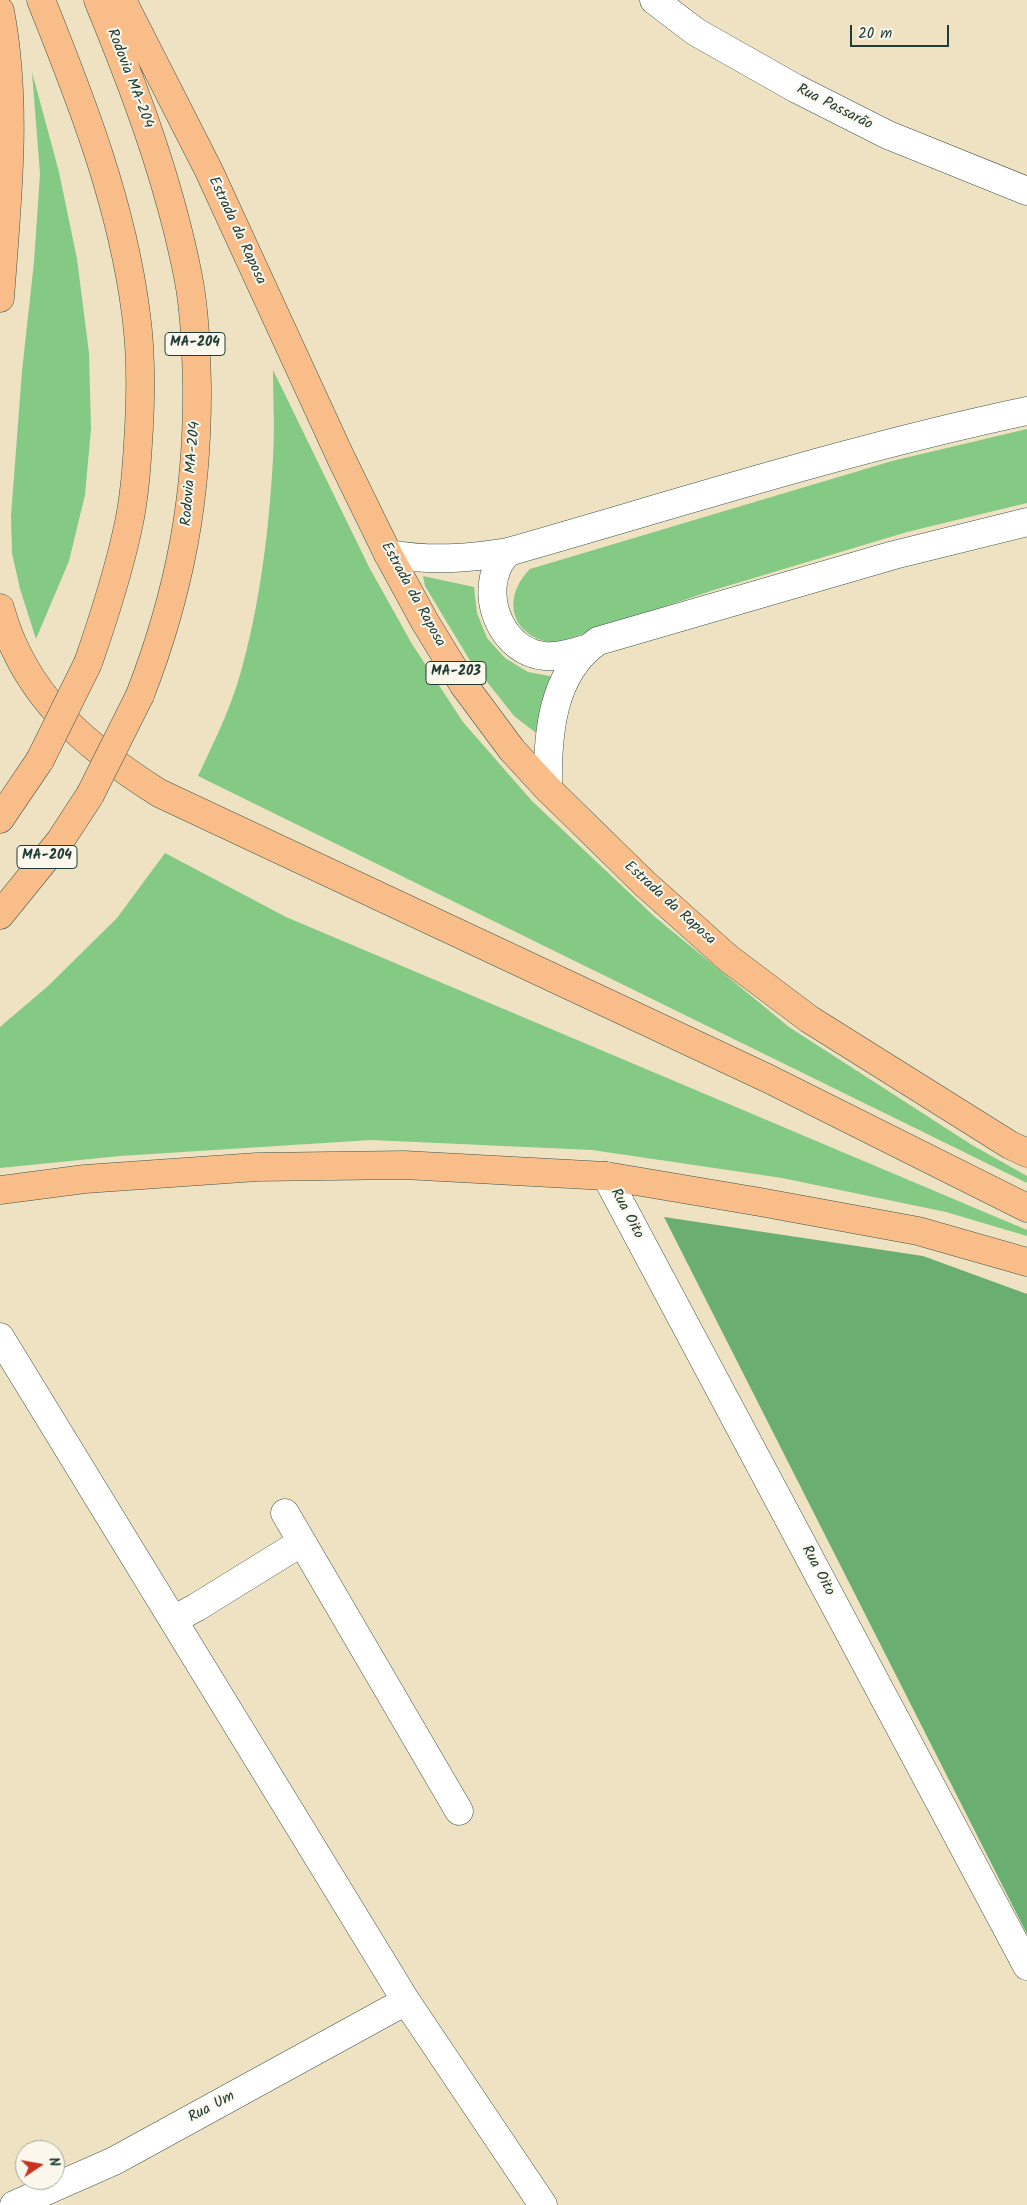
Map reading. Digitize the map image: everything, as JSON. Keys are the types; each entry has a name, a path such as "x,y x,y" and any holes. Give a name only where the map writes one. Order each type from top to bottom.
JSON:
{"main road":[{"path":"0,819 40,760 88,663 122,551 134,492 140,403 137,315 122,234 99,153 41,0"},
{"name":"Rodovia MA-204","path":"0,915 60,841 90,795 140,695 158,649 170,608 191,506 196,462 197,412 194,322 188,278 179,235 156,150 98,0"},
{"name":"Estrada da Raposa","path":"122,0 209,171 341,458 388,554 425,622 463,684 512,750 548,790 644,883 728,958 809,1019 1002,1140 1027,1153"},
{"path":"0,10 7,61 11,142 0,298"},
{"path":"0,608 14,647 30,677 48,703 97,750 159,793 769,1079 1027,1208"},
{"path":"0,1190 85,1179 257,1167 404,1165 606,1176 918,1231 1027,1262"}],"street":[{"name":"Rua Passarão","path":"654,0 696,32 795,88 888,135 1027,191"},
{"path":"388,554 437,560 469,558 508,552 826,461 969,423 1027,411"},
{"path":"548,790 547,758 550,727 557,700 565,679 586,649 598,640 894,555 1027,522"},
{"path":"508,552 498,565 493,595 495,613 504,632 516,645 531,654 546,657 586,649"},
{"name":"Rua Oito","path":"606,1176 1027,1966"},
{"path":"0,1337 406,2001 544,2205"},
{"path":"285,1513 460,1811"},
{"path":"173,1620 302,1542"},
{"name":"Rua Um","path":"14,2205 114,2161 406,2001"}],"green space":[{"path":"32,72 59,172 77,259 89,353 91,429 85,495 69,561 36,639 20,589 12,553 11,516 40,174"},
{"path":"273,370 369,567 412,644 463,722 532,801 655,917 789,1027 972,1145 1027,1176 1027,1183 198,776 221,727 236,688 247,649 258,595 271,485 274,436"},
{"path":"1027,429 1027,503 907,532 714,590 556,643 541,640 529,634 515,616 513,605 515,593 530,569 892,461"},
{"path":"423,576 474,587 477,613 487,638 505,658 528,672 555,677 536,733 514,716 469,659 425,586"},
{"path":"165,853 286,917 1027,1230 1027,1236 946,1212 782,1178 592,1150 371,1140 120,1156 0,1168 0,1027 48,986 117,918"},
{"path":"664,1217 923,1256 1027,1294 1027,1934"}]}
